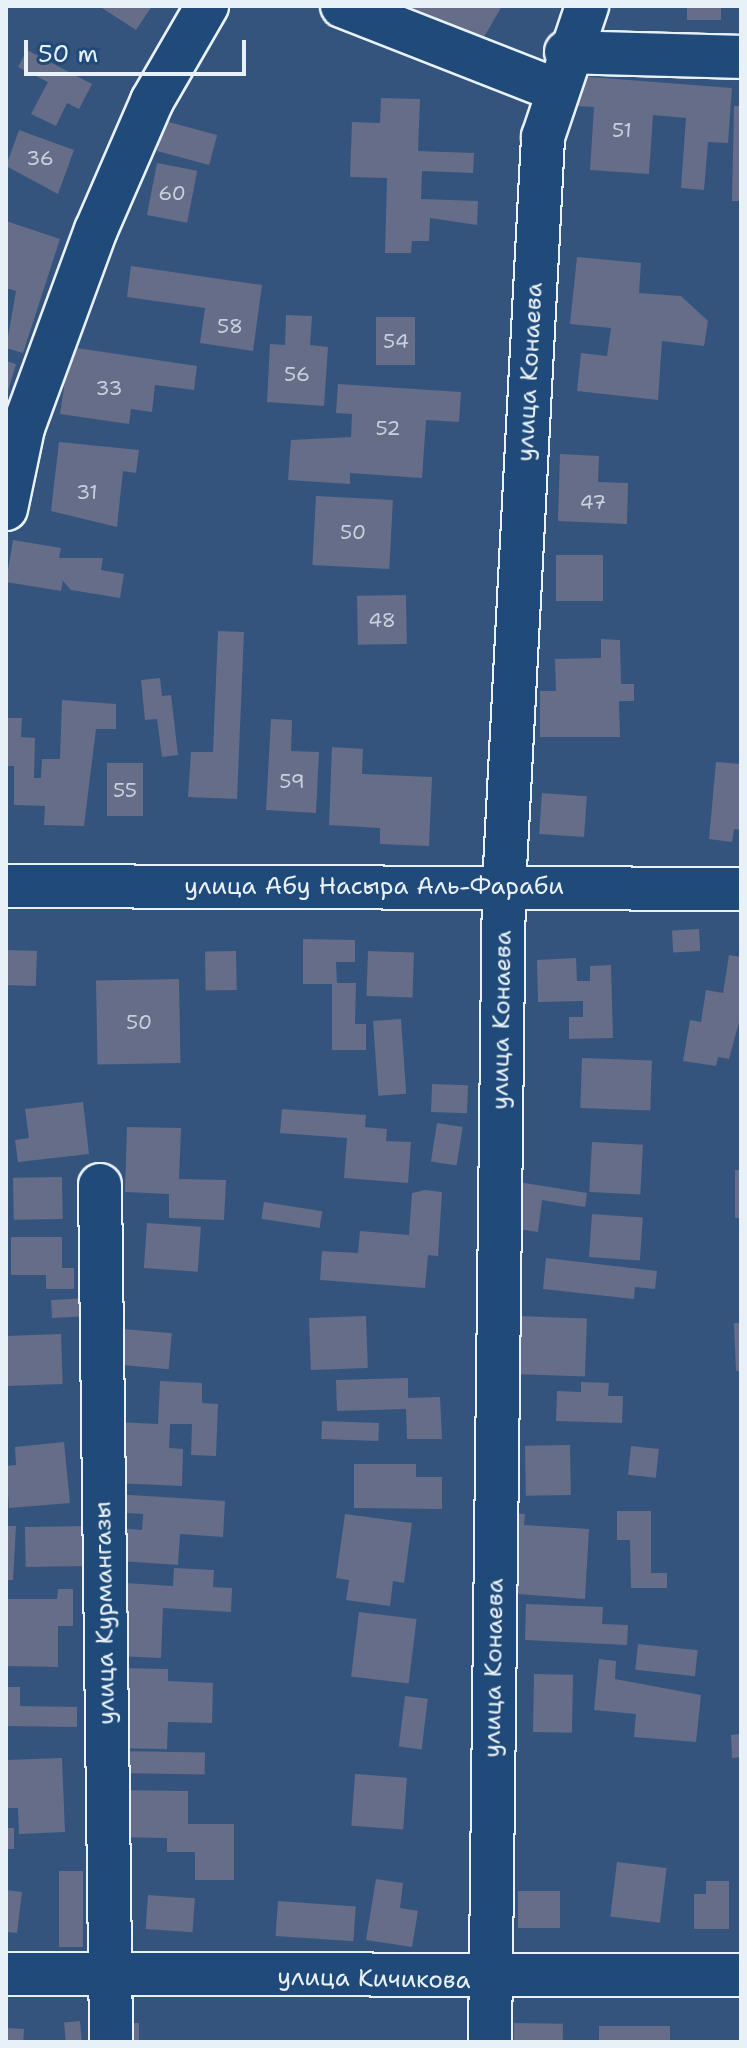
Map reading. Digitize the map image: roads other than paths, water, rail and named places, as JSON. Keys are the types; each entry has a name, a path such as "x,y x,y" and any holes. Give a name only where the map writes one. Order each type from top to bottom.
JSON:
{"street":[{"path":"6,509 23,428 96,230 152,101 207,6"},
{"path":"342,6 561,71 741,57"},
{"name":"улица Конаева","path":"490,2042 504,887 543,137 561,71 587,6"},
{"name":"улица Абу Насыра Аль-Фараби","path":"6,886 741,889"},
{"name":"улица Курмангазы","path":"100,1185 111,2042"},
{"name":"улица Кичикова","path":"6,1974 490,1980 741,1975"}]}
